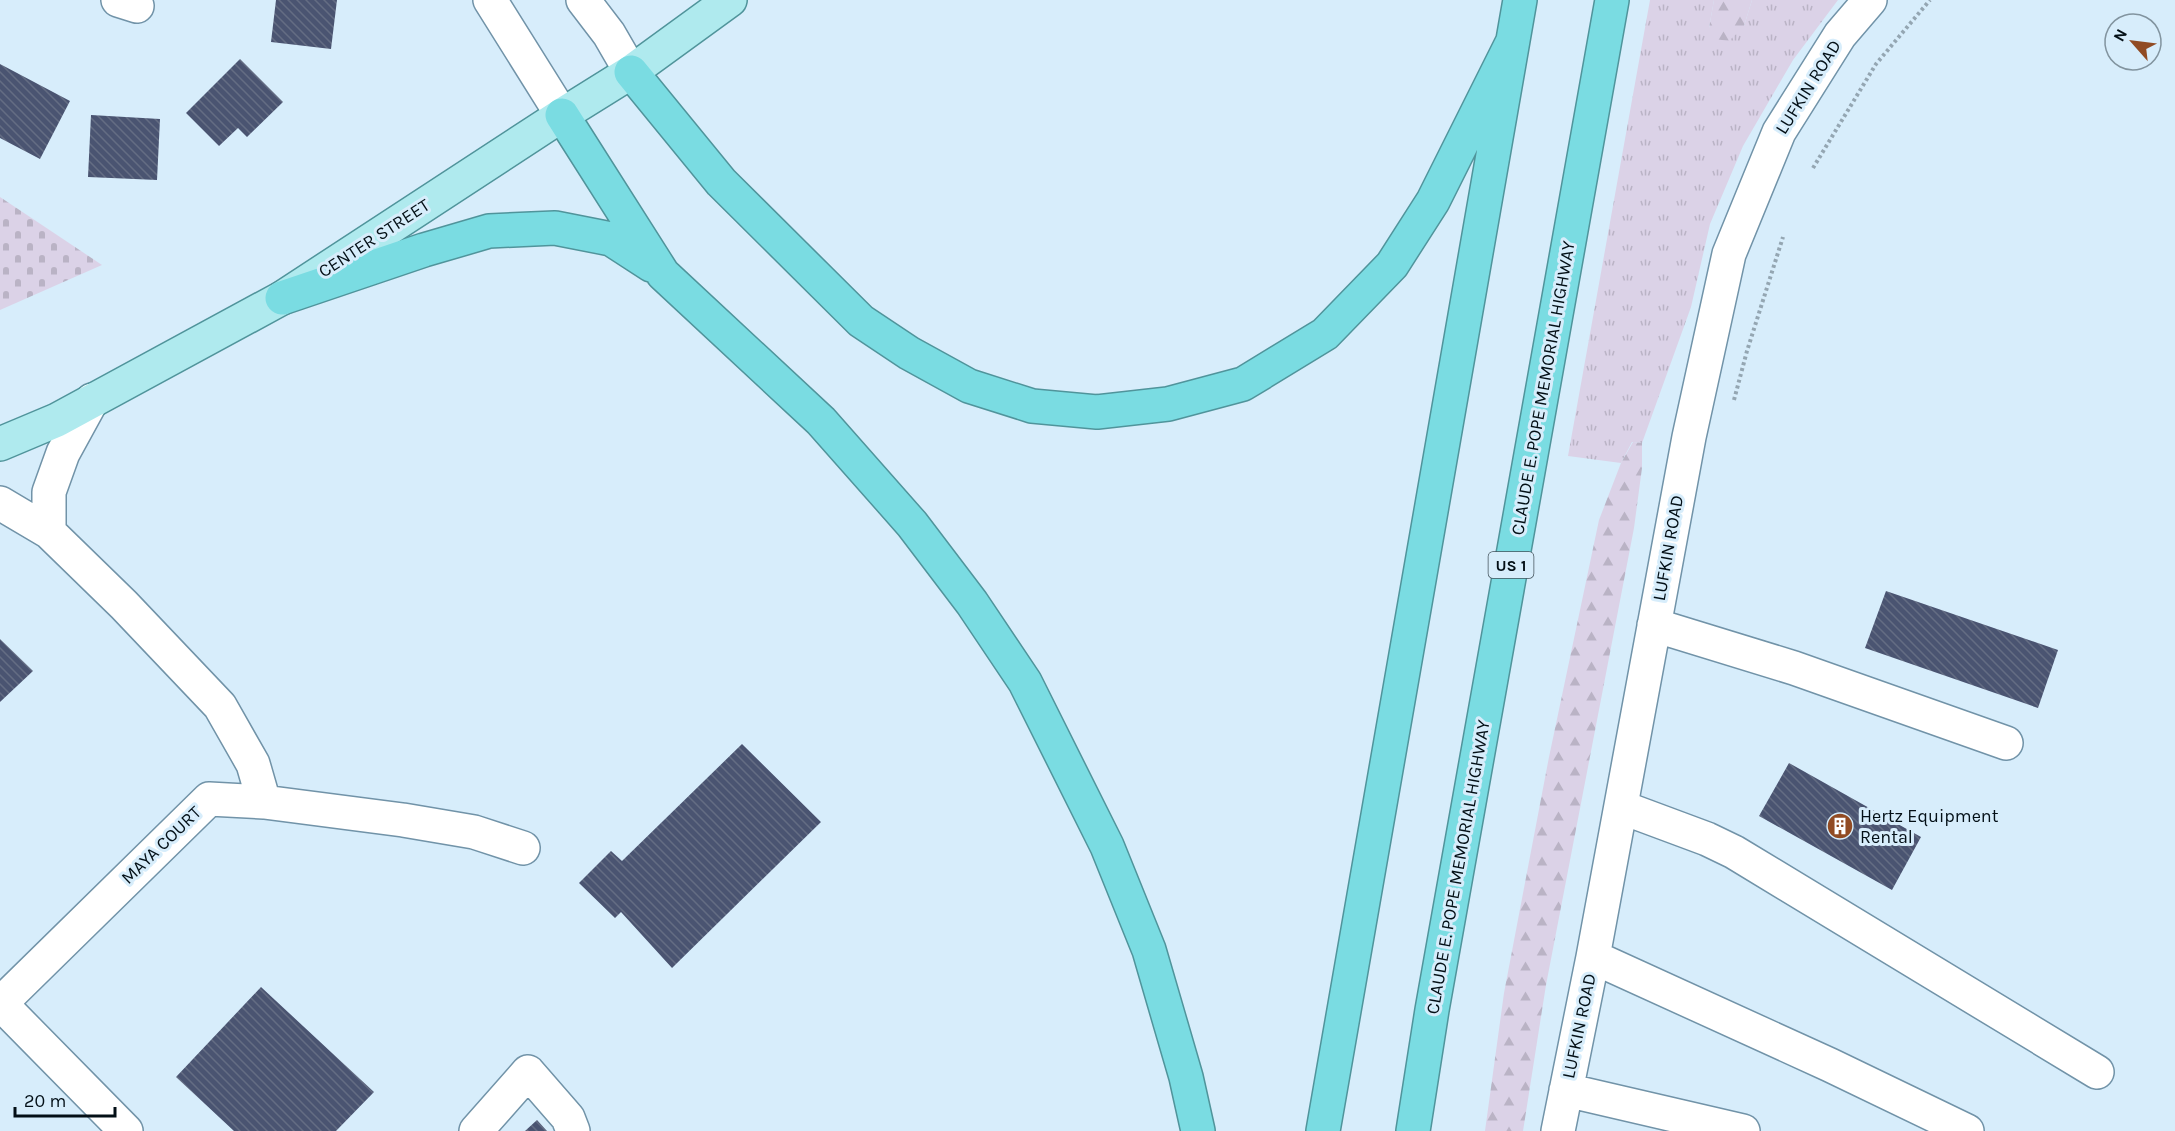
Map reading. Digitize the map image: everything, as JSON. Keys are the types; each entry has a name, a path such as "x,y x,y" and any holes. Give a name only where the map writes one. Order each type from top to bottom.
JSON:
{"highway":[{"path":"1323,1131 1520,0"},
{"name":"CLAUDE E. POPE MEMORIAL HIGHWAY","path":"1413,1131 1432,1010 1612,0"},
{"path":"631,72 721,182 861,321 909,353 969,386 1032,406 1097,412 1168,404 1243,384 1325,334 1392,265 1433,201 1512,43"},
{"path":"562,115 663,274"},
{"path":"282,298 424,250 489,231 555,228 611,239 663,274 821,421 912,524 972,603 1025,682 1107,846 1149,950 1186,1077 1198,1131"}],"main road":[{"name":"CENTER STREET","path":"0,444 57,420 282,298 631,72 730,0"}],"street":[{"path":"490,0 562,115"},
{"path":"583,0 609,34 631,72"},
{"name":"LUFKIN ROAD","path":"1558,1131 1593,957 1689,437 1729,254 1779,132 1840,35 1870,0"},
{"path":"49,532 49,492 63,453 92,400"},
{"path":"0,503 49,532 124,605 220,706 253,764 264,802"},
{"path":"1654,625 1794,668 2006,743"},
{"name":"MAYA COURT","path":"0,1004 209,799 264,802 403,820 474,832 523,848"},
{"path":"1621,807 1707,839 1734,852 2097,1072"},
{"path":"1593,957 1830,1065 1967,1131"},
{"path":"0,1004 126,1131"},
{"path":"476,1131 528,1072 568,1118 573,1131"},
{"path":"1566,1090 1743,1131"}],"path":[{"path":"1813,168 1876,64 1930,0"},
{"path":"1732,411 1747,351 1783,237"}],"green space":[{"path":"1650,0 1714,0 1709,28 1744,26 1752,0 1838,0 1793,60 1743,146 1710,224 1691,307 1642,443 1632,442 1621,463 1568,456"},
{"path":"1714,0 1752,0 1744,26 1729,41 1715,39 1709,28"},
{"path":"0,197 102,265 0,310"},
{"path":"1633,442 1642,443 1642,468 1634,528 1546,985 1523,1131 1485,1131 1504,993 1549,757 1599,520 1621,463"}],"building":[{"path":"276,0 337,0 331,49 271,42"},
{"path":"240,59 283,102 247,137 238,128 219,146 186,113"},
{"path":"0,64 70,101 40,159 0,138"},
{"path":"91,115 160,119 157,180 88,177"},
{"path":"1886,591 2058,650 2038,708 1865,648"},
{"path":"0,639 33,671 0,702"},
{"path":"742,744 821,822 672,968 621,912 615,918 579,883 611,851 622,861"},
{"name":"Hertz Equipment Rental","path":"1789,763 1921,837 1892,890 1759,816"},
{"path":"261,987 374,1092 336,1131 234,1131 176,1077"},
{"path":"537,1120 547,1131 525,1131"}],"place":[{"name":"Hertz Equipment Rental","path":"1840,826"}]}
